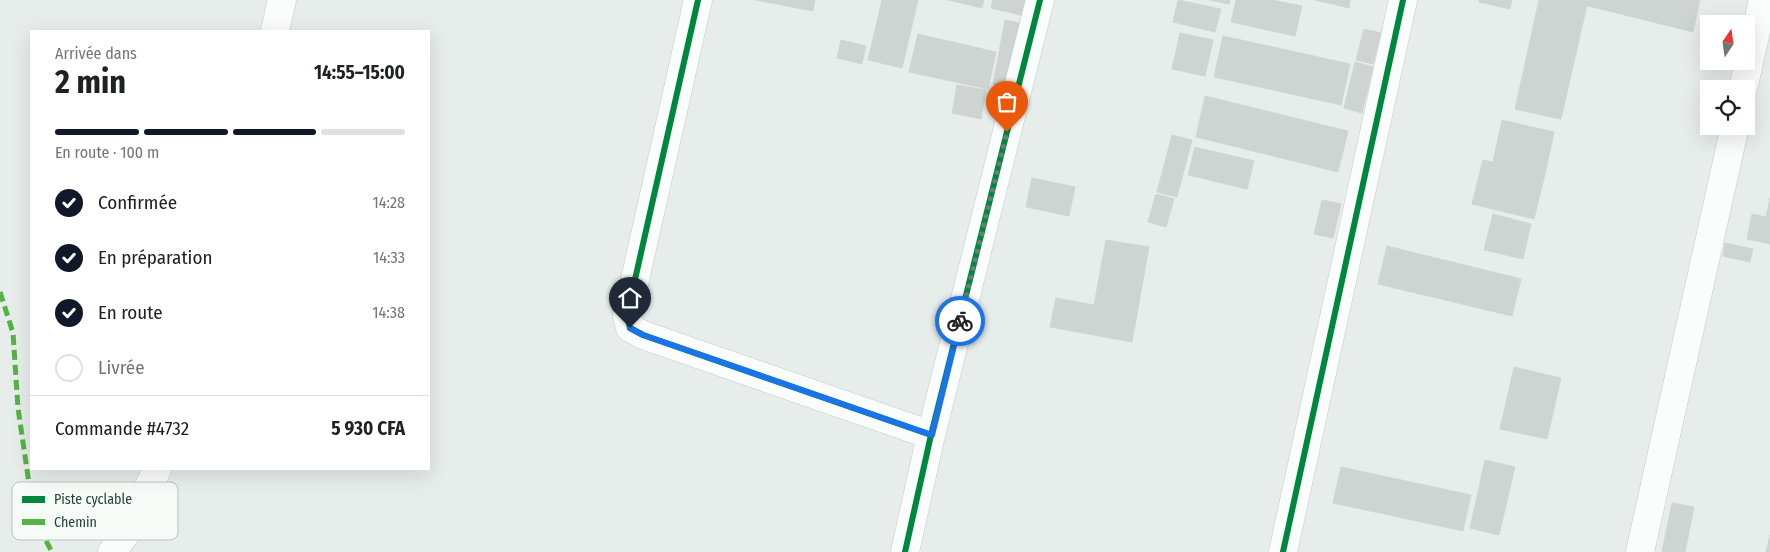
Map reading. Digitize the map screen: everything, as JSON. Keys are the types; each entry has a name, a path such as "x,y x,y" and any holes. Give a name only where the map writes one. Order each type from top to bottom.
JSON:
{"street":[{"path":"275,30 282,0"},
{"path":"698,0 627,315 630,328 643,335 932,435"},
{"path":"905,552 932,435 1040,0"},
{"path":"1283,552 1403,0"},
{"path":"1746,80 1763,0"},
{"path":"1640,552 1733,135"},
{"path":"151,482 157,470"},
{"path":"112,552 121,540"}],"building":[{"path":"755,0 815,0 813,11"},
{"path":"882,0 918,0 902,68 868,60"},
{"path":"948,0 984,0 982,8"},
{"path":"993,0 1028,0 1024,16 991,8"},
{"path":"1178,0 1221,9 1215,32 1173,22"},
{"path":"1210,0 1230,0 1229,4"},
{"path":"1236,0 1272,0 1302,6 1295,36 1231,22"},
{"path":"1315,0 1350,0 1349,8"},
{"path":"1479,0 1512,0 1510,9 1479,2"},
{"path":"1539,0 1564,0 1587,5 1561,119 1515,109"},
{"path":"1564,0 1700,0 1693,32"},
{"path":"1005,20 1026,24 1014,87 993,84"},
{"path":"1364,29 1381,33 1373,64 1356,60"},
{"path":"1180,33 1213,40 1205,76 1172,69"},
{"path":"918,34 996,52 988,89 909,72"},
{"path":"1223,36 1350,64 1341,105 1214,77"},
{"path":"841,40 866,46 862,64 837,58"},
{"path":"1355,62 1373,67 1362,113 1344,108"},
{"path":"957,85 986,90 981,119 952,113"},
{"path":"1205,96 1348,131 1338,172 1196,137"},
{"path":"1502,120 1554,132 1545,174 1493,162"},
{"path":"1172,135 1192,140 1177,197 1157,192"},
{"path":"1195,147 1254,161 1247,189 1188,175"},
{"path":"1483,160 1545,174 1534,219 1472,204"},
{"path":"1032,178 1075,187 1069,216 1026,207"},
{"path":"1156,194 1174,199 1166,227 1148,222"},
{"path":"1770,198 1770,244 1747,239 1752,214 1766,217"},
{"path":"1322,200 1341,204 1333,238 1314,234"},
{"path":"1493,214 1531,224 1523,259 1484,250"},
{"path":"1106,240 1149,247 1132,342 1050,327 1056,298 1094,305"},
{"path":"1725,243 1753,249 1750,262 1723,256"},
{"path":"1387,246 1521,279 1512,316 1378,284"},
{"path":"1514,367 1561,378 1547,439 1500,429"},
{"path":"1485,460 1515,467 1499,535 1470,528"},
{"path":"1341,467 1471,495 1463,531 1333,503"},
{"path":"1672,503 1694,507 1685,552 1662,552"},
{"path":"1770,535 1770,552 1766,552"}],"marked path":[{"path":"0,292 13,333 18,408 29,482"},
{"path":"46,540 52,552"}],"cycle path":[{"path":"698,0 627,315 630,328 643,335 931,435"},
{"path":"905,552 931,435 1040,0"},
{"path":"1283,552 1403,0"}],"way so far":[{"path":"960,321 1007,132"}],"route":[{"path":"630,328 643,335 932,435 960,321"}]}
